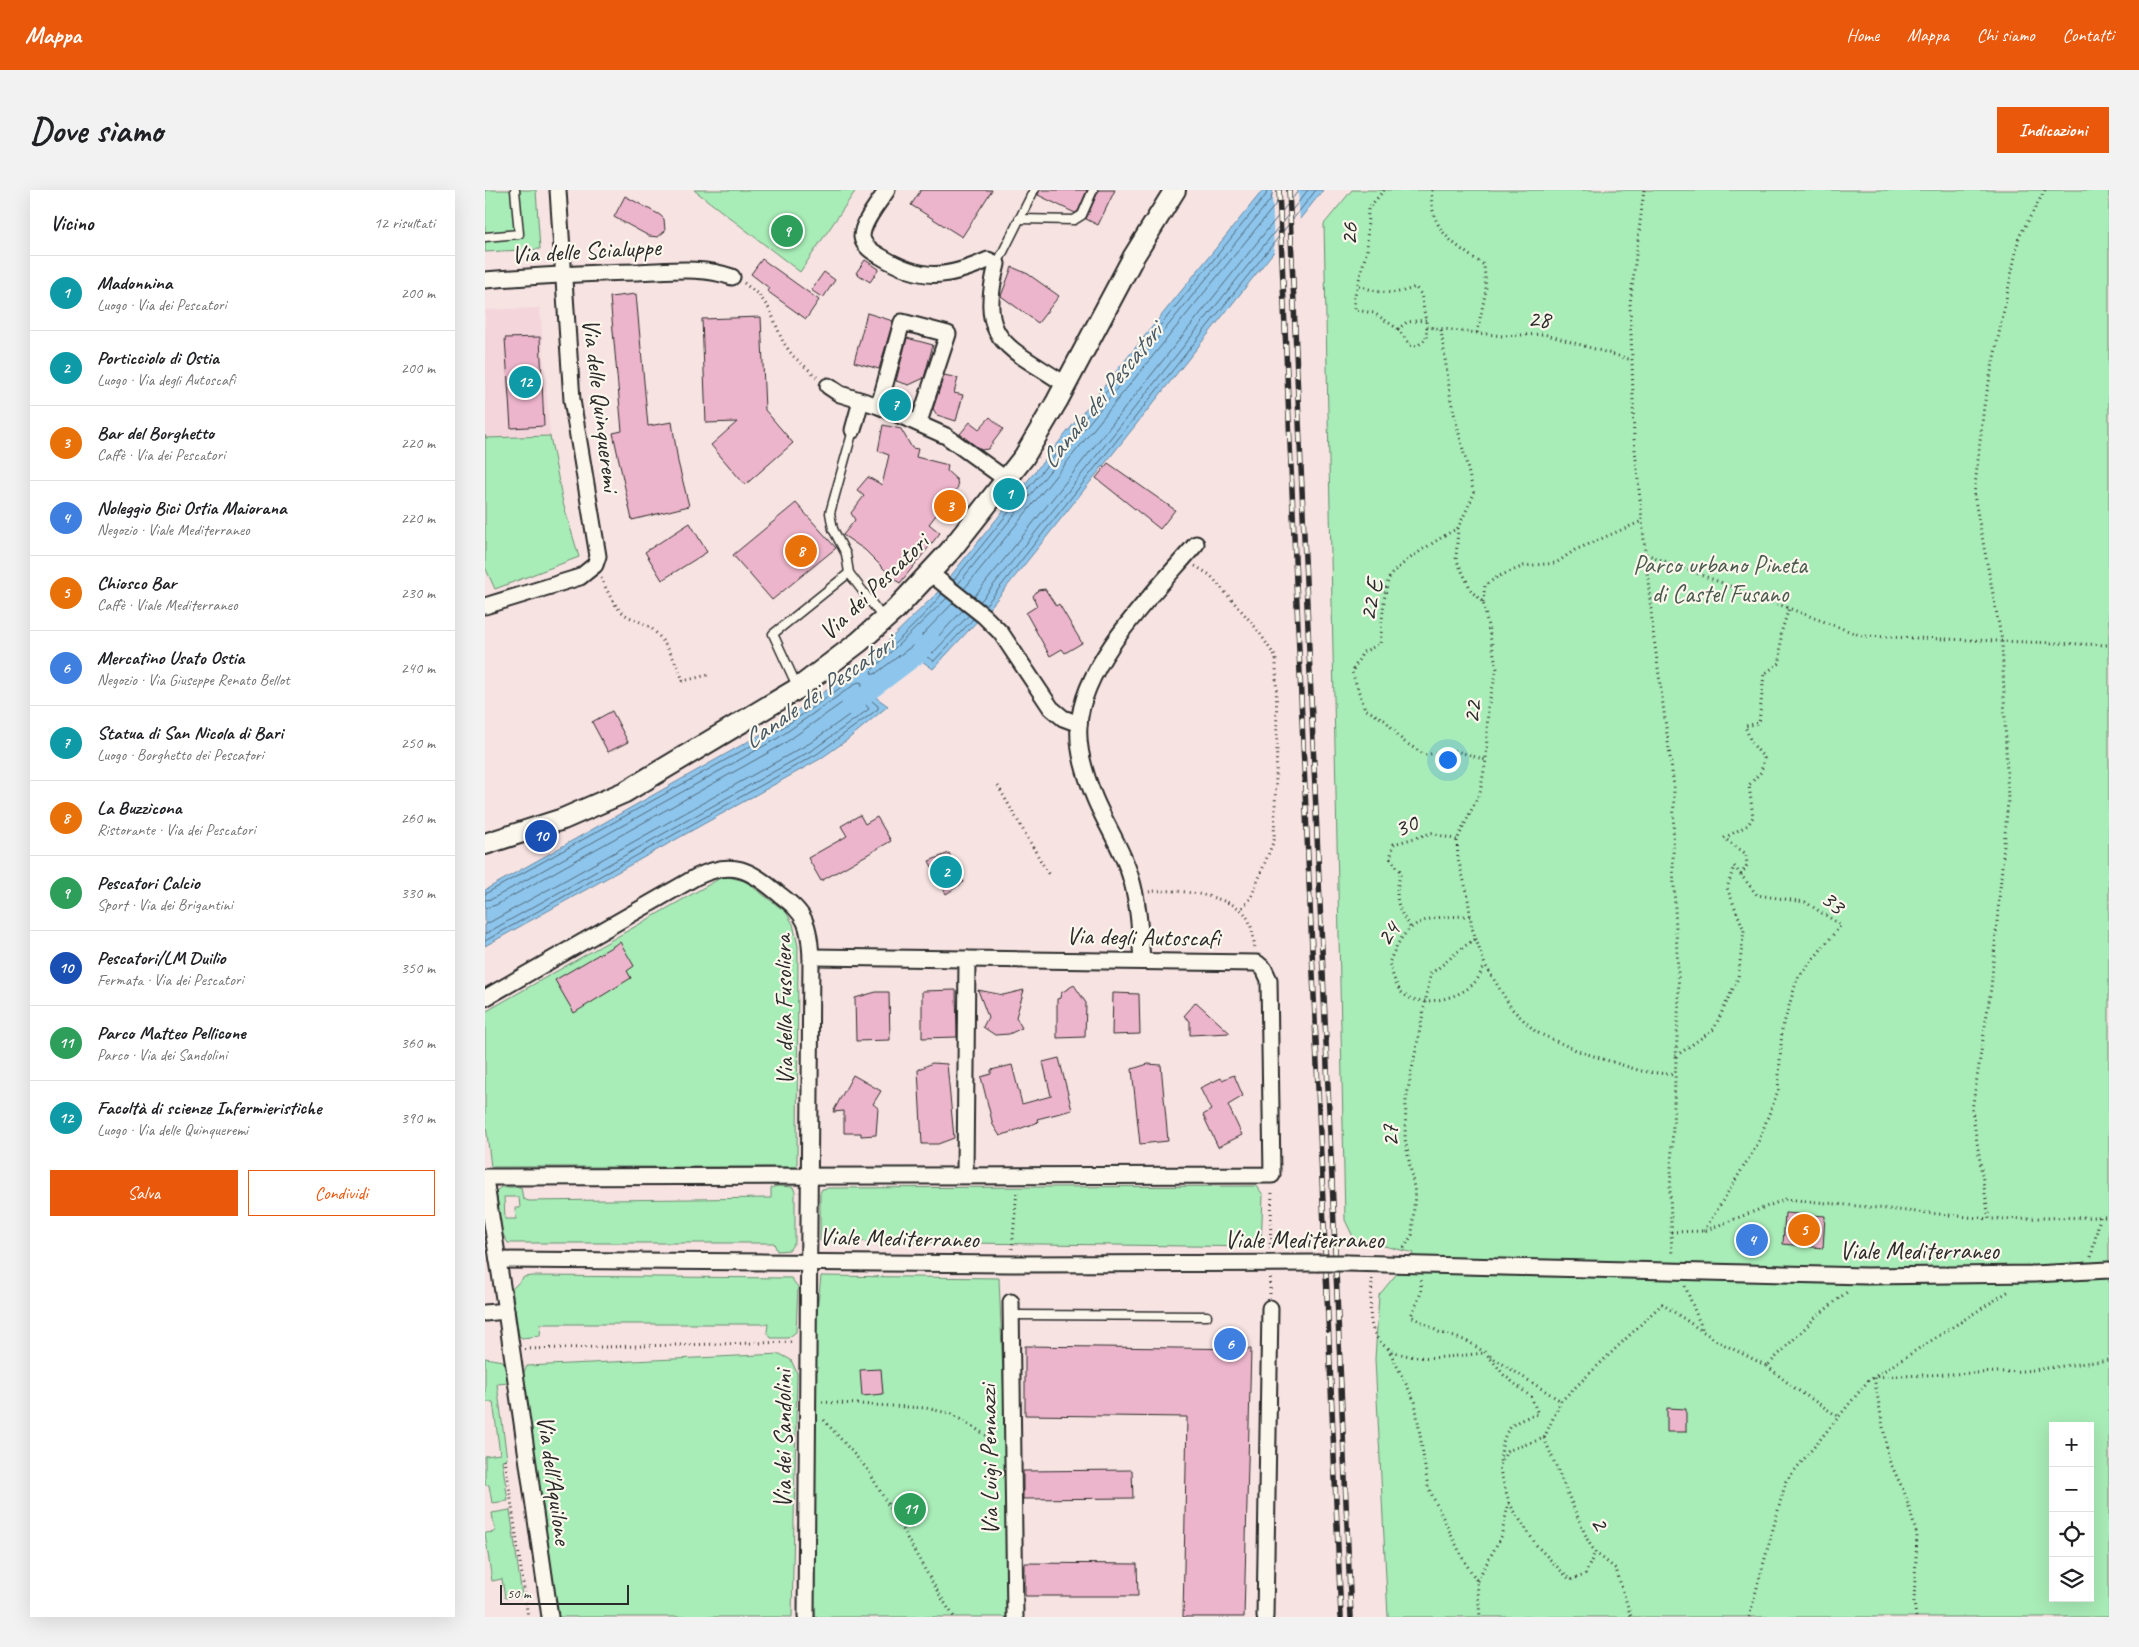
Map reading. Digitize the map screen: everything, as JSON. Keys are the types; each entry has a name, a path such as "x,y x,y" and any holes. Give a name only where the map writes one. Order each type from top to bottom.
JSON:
{"street":[{"name":"Via delle Quinqueremi","path":"559,190 571,393 578,447 598,548 595,565"},
{"path":"887,190 865,225 862,236 863,242 872,251 898,267 925,274 955,274 988,260 997,264 991,288 989,308 994,329 1006,344 1066,384"},
{"name":"Via dei Pescatori","path":"485,844 571,816 625,792 798,688 838,659 884,620 930,574 1007,480 1040,433 1134,256 1175,190"},
{"name":"Via delle Scialuppe","path":"485,280 563,274 688,270 718,272 732,277"},
{"path":"879,406 902,322 949,334 919,422"},
{"path":"828,386 840,394 879,406 919,422 946,436 1007,480"},
{"path":"853,430 861,401"},
{"path":"1142,962 1136,900 1127,867 1095,800 1080,744 1079,724 1089,685 1119,634 1196,544"},
{"path":"485,606 576,579 583,576 595,565"},
{"path":"930,574 983,616 1009,643 1051,708 1063,718 1079,724"},
{"name":"Via della Fusoliera","path":"485,998 696,877 725,867 741,869 752,874 795,907 807,927 811,956 808,1261"},
{"name":"Via degli Autoscafi","path":"811,956 1257,963"},
{"path":"965,1175 967,959"},
{"path":"485,1178 1272,1175 1269,980 1264,969 1257,963"},
{"name":"Via dell'Aquilone","path":"485,1178 550,1617"},
{"name":"Viale Mediterraneo","path":"498,1260 1011,1264 1347,1263 1867,1276 2034,1274 2109,1270"},
{"name":"Via dei Sandolini","path":"806,1617 808,1261"},
{"name":"Via Luigi Pennazzi","path":"1012,1308 1015,1617"},
{"path":"1265,1617 1269,1308"},
{"path":"485,1313 506,1311"}],"lane":[{"path":"485,237 519,234 515,190"},
{"path":"997,264 1035,190"},
{"path":"1019,219 1074,220 1081,215 1093,190"},
{"path":"853,430 831,513 833,529 845,554 849,573 884,620"},
{"path":"798,688 773,634 849,573"},
{"path":"1012,1308 1207,1316"}],"path":[{"name":"26","path":"1384,190 1367,209 1367,250 1359,286 1354,298 1355,310 1373,313 1398,329"},
{"path":"1432,190 1431,199 1437,226 1461,249 1484,265 1486,290 1477,333"},
{"path":"1644,190 1631,304 1634,438 1642,521 1674,786 1673,865 1679,994 1670,1191 1671,1232 1677,1271 1703,1332"},
{"path":"1989,1219 1972,1110 1991,988 2008,801 2001,641 1974,495 1984,406 2019,237 2045,190"},
{"path":"732,277 750,287 763,299 773,315 783,342 793,356 828,386"},
{"path":"1359,286 1388,294 1401,293 1415,287 1421,294 1426,320 1427,327 1426,340 1417,346 1410,345 1398,329 1407,322 1426,320"},
{"name":"28","path":"1427,327 1503,336 1544,334 1632,360"},
{"name":"22","path":"1441,330 1451,401 1474,494 1459,528 1456,559 1472,592 1483,602 1497,669 1488,708 1486,760 1480,792 1457,840"},
{"path":"1483,602 1485,585 1499,576 1524,566 1556,563 1575,550 1642,521"},
{"name":"22 E","path":"1459,528 1439,537 1391,575 1383,610 1380,644 1363,652 1352,672 1365,709 1386,721 1403,741 1425,755 1453,750 1486,760"},
{"path":"1646,554 1863,636 2109,645"},
{"path":"1180,563 1195,566 1210,575 1257,629 1276,658 1277,744 1273,840 1251,898 1240,910"},
{"path":"595,565 617,608 628,618 653,632 679,669 683,680 708,675"},
{"path":"1676,1056 1714,1029 1738,978 1744,930 1727,888 1733,866 1741,875 1747,864 1746,854 1724,838 1749,825 1753,816 1749,785 1761,772 1764,758 1751,742 1745,726 1759,723 1764,674 1780,663 1781,633 1789,608"},
{"path":"998,786 1050,877"},
{"name":"30","path":"1411,927 1400,912 1396,889 1401,872 1390,858 1394,844 1432,833 1457,840"},
{"path":"1457,840 1458,859 1476,939 1485,965 1512,1009 1535,1032 1578,1051 1641,1071 1675,1075"},
{"name":"33","path":"1705,1231 1757,1145 1777,1091 1783,1030 1797,979 1841,925 1805,902 1757,896 1741,875"},
{"path":"1136,900 1143,893 1154,891 1203,896 1230,902 1245,914 1252,930 1257,963"},
{"name":"24","path":"1424,1002 1409,997 1399,990 1389,963 1396,947 1411,927 1435,917 1470,916"},
{"name":"27","path":"1395,1264 1412,1235 1415,1193 1405,1139 1407,1100 1431,973 1447,962 1464,946 1476,939"},
{"path":"1424,1002 1449,998 1475,983 1485,965"},
{"path":"1011,1264 1019,1175"},
{"path":"1271,1199 1271,1240"},
{"path":"1671,1232 1705,1231 1786,1199 1989,1219 2109,1217"},
{"path":"2088,1270 2100,1217"},
{"path":"1372,1264 1371,1323 1382,1345 1401,1356 1430,1358 1487,1353"},
{"path":"1422,1264 1421,1293 1411,1316 1439,1332 1467,1341 1561,1402"},
{"path":"1749,1617 1786,1481 1868,1381 2034,1274"},
{"path":"1767,1366 1815,1318 1867,1276"},
{"path":"1499,1466 1507,1451 1544,1438 1561,1402 1662,1304 1703,1332 1767,1366 1793,1387 1839,1417"},
{"path":"511,1349 807,1342"},
{"path":"1388,1348 1415,1402 1428,1487 1463,1559 1477,1581 1480,1617"},
{"path":"1487,1353 1504,1375 1531,1397 1538,1414 1513,1423 1503,1437 1499,1466 1509,1502 1537,1546 1569,1580 1585,1575 1595,1552"},
{"path":"1875,1377 2025,1371 2109,1360"},
{"path":"1875,1377 1889,1460 1905,1494 1917,1535 1914,1602 1916,1617"},
{"path":"807,1401 927,1408 952,1414 992,1440 1013,1450"},
{"path":"807,1401 868,1470 954,1617"},
{"name":"2","path":"1544,1438 1588,1541 1595,1552 1616,1569 1631,1617"},
{"path":"505,1459 510,1505 528,1617"},
{"path":"1477,1581 1501,1537 1509,1502"}],"shaded area":[{"path":"540,308 550,436 485,438 485,310"}],"green space":[{"path":"485,190 536,190 540,249 485,252"},
{"path":"694,190 856,190 800,272"},
{"name":"Parco urbano Pineta di Castel Fusano","path":"1352,190 2109,190 2109,1617 1388,1617 1375,1359 1379,1295 1414,1253 1354,1239 1345,1220 1324,224"},
{"path":"485,435 486,438 550,436 563,503 579,557 495,589 485,567"},
{"path":"724,876 745,881 786,912 793,924 798,946 797,1167 491,1167 485,1117 485,1012"},
{"path":"777,1186 793,1187 795,1192 795,1242 789,1250 777,1251 774,1243 508,1243 502,1233 496,1191 501,1187 521,1187 523,1199 529,1201 771,1198 771,1188","holes":["504,1197 519,1197 520,1208 515,1208 516,1219 505,1219"]},
{"path":"1257,1186 1263,1195 1261,1247 820,1241 820,1193 822,1189 829,1188"},
{"path":"821,1276 999,1278 1013,1617 815,1617 807,1401"},
{"path":"524,1277 791,1278 798,1287 796,1332 788,1338 771,1338 767,1332 768,1324 541,1324 540,1336 522,1338 519,1336 512,1289"},
{"path":"780,1354 791,1360 797,1373 792,1617 558,1617 522,1376 527,1366"},
{"path":"485,1358 503,1361 509,1383 497,1384 507,1459 502,1460 508,1501 492,1503 489,1485 485,1485 485,1456 500,1454 493,1402 485,1402"},
{"path":"510,1510 522,1596 505,1598 502,1579 492,1581 485,1533 495,1532 492,1513"}],"water":[{"path":"1263,190 1323,190 993,604 933,669 915,656 870,693 888,706 847,740 820,759 485,946 485,890 772,728 851,673 880,649 936,594"}],"pier":[{"path":"1272,190 1298,190 1300,222 1274,255"}],"building":[{"path":"921,190 992,190 962,237 911,205"},
{"path":"1040,190 1087,190 1078,211 1075,213 1038,195"},
{"path":"1099,190 1115,190 1098,225 1086,219"},
{"path":"625,196 660,215 664,219 665,231 658,237 649,236 614,217"},
{"path":"762,259 819,300 806,319 767,291 769,288 751,274"},
{"path":"865,260 879,269 870,282 856,273"},
{"path":"1012,267 1028,274 1059,296 1038,323 1001,296"},
{"path":"824,272 835,280 823,298 811,290"},
{"path":"636,294 648,426 672,422 678,462 689,506 632,520 613,433 622,431 610,297"},
{"path":"867,313 893,321 879,369 854,362"},
{"path":"761,317 765,410 793,443 745,485 711,445 737,422 706,423 702,319"},
{"path":"540,337 544,426 511,428 505,338"},
{"path":"907,338 933,345 924,378 909,385 896,381"},
{"path":"944,375 958,378 954,393 963,395 956,421 937,415 933,409"},
{"path":"990,417 1003,429 988,449 981,450 960,434 970,422 979,429"},
{"path":"883,425 901,429 912,448 918,449 916,457 948,465 947,471 957,480 958,487 929,524 940,533 900,583 886,574 888,573 865,550 843,535 855,520 851,513 864,496 857,490 868,477 882,485 889,455 878,451"},
{"path":"1108,463 1175,510 1160,529 1096,478"},
{"path":"796,503 836,548 772,600 733,555"},
{"path":"690,523 707,552 662,580 645,552"},
{"path":"1045,589 1056,606 1059,604 1082,643 1065,653 1062,649 1050,656 1026,613 1037,606 1033,596 1038,590"},
{"path":"612,711 628,742 608,752 592,722"},
{"path":"860,815 865,824 877,817 891,841 821,881 808,858 847,836 841,826"},
{"path":"949,853 964,882 946,894 929,861"},
{"path":"620,942 634,966 627,971 631,978 574,1013 555,980"},
{"path":"1074,985 1086,1003 1085,1037 1057,1038 1057,999 1060,998 1061,993"},
{"path":"956,990 957,1037 922,1038 922,991"},
{"path":"978,990 1003,995 1024,990 1016,1017 1022,1028 1009,1034 995,1035 983,1027 988,1017"},
{"path":"876,992 889,992 890,1040 856,1041 855,998"},
{"path":"1113,993 1139,994 1140,1034 1112,1035"},
{"path":"1196,1002 1230,1033 1190,1035 1190,1021 1184,1016"},
{"path":"1059,1058 1072,1110 1037,1119 1038,1122 1000,1136 993,1125 981,1077 991,1074 991,1070 1012,1065 1022,1104 1051,1096 1043,1062"},
{"path":"932,1063 947,1064 954,1138 938,1144 922,1144 918,1070"},
{"path":"1148,1064 1161,1065 1168,1141 1140,1144 1132,1069"},
{"path":"853,1075 881,1091 873,1104 878,1108 876,1135 861,1136 861,1133 844,1133 844,1111 833,1112"},
{"path":"1234,1075 1243,1096 1228,1105 1242,1135 1218,1147 1203,1115 1211,1110 1200,1088 1221,1078 1222,1080"},
{"path":"1785,1213 1825,1216 1823,1248 1783,1244"},
{"path":"1025,1346 1251,1349 1244,1617 1183,1617 1187,1417 1025,1415"},
{"path":"881,1369 883,1394 862,1396 860,1370"},
{"path":"1667,1408 1686,1409 1686,1432 1667,1432"},
{"path":"1132,1470 1133,1498 1023,1499 1023,1471"},
{"path":"1025,1563 1137,1564 1138,1596 1025,1596"}],"waterway":[{"name":"Canale dei Pescatori","path":"850,706 916,656 931,640"}],"railway":[{"path":"1279,190 1341,1617"},
{"path":"1289,190 1351,1617"}],"place":[{"name":"Pescatori Calcio","path":"787,231"},
{"name":"Facoltà di scienze Infermieristiche","path":"525,382"},
{"name":"Statua di San Nicola di Bari","path":"895,405"},
{"name":"Madonnina","path":"1009,494"},
{"name":"Bar del Borghetto","path":"950,506"},
{"name":"La Buzzicona","path":"801,551"},
{"name":"Pescatori/LM Duilio","path":"541,836"},
{"name":"Porticciolo di Ostia","path":"946,872"},
{"name":"Chiosco Bar","path":"1804,1230"},
{"name":"Noleggio Bici Ostia Maiorana","path":"1752,1240"},
{"name":"Mercatino Usato Ostia","path":"1230,1344"},
{"name":"Parco Matteo Pellicone","path":"910,1509"}]}
